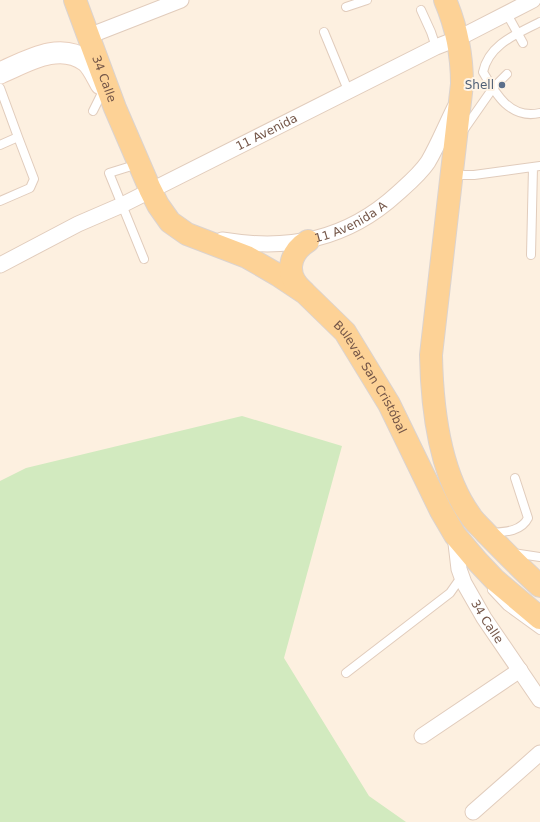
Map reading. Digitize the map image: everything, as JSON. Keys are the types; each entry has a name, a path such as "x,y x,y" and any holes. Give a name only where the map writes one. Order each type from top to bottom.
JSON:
{"main road":[{"name":"34 Calle","path":"75,0 115,108 150,189"},
{"name":"34 Calle","path":"85,0 99,32 125,104 138,160"},
{"path":"447,4 459,38 462,67 457,137 431,355 432,394 436,427 445,459 457,492 470,516 503,552 540,586"},
{"path":"0,73 46,54 58,52 74,54 87,62 115,108"},
{"name":"Bulevar San Cristóbal","path":"150,189 158,206 170,222 188,234 247,257 305,293 345,332 389,404 441,511 455,544 540,618"},
{"path":"305,293 297,286 292,277 290,266 296,251 308,241"}],"street":[{"path":"99,32 181,0"},
{"name":"11 Avenida","path":"0,265 78,224 122,204 348,90 436,47 459,38 533,0"},
{"name":"11 Avenida A","path":"188,234 246,244 278,245 308,241 336,232 363,219 386,204 412,180 427,162 459,100"},
{"name":"34 Calle","path":"455,544 484,618 540,700"},
{"path":"422,736 520,670"},
{"path":"473,812 540,753"}],"lane":[{"path":"346,8 367,0"},
{"path":"421,10 436,47"},
{"path":"507,14 523,43"},
{"path":"540,22 518,33 492,50 485,62 483,72 497,95 515,111 529,114 540,113"},
{"path":"324,32 348,90"},
{"path":"457,137 464,130 493,88 507,74"},
{"path":"0,88 34,179 30,188 0,201"},
{"path":"93,111 104,89"},
{"path":"0,145 18,137"},
{"path":"138,160 109,172 144,259"},
{"path":"452,175 474,175 537,166 531,255"},
{"path":"486,533 507,532 525,524 528,518 515,478"},
{"path":"503,552 540,557"},
{"path":"346,673 450,594 465,571"},
{"path":"486,585 507,606 540,630"}],"green space":[{"path":"242,416 342,446 284,658 369,796 406,822 0,822 0,481 26,468"}],"place":[{"name":"Shell","path":"502,85"}]}
